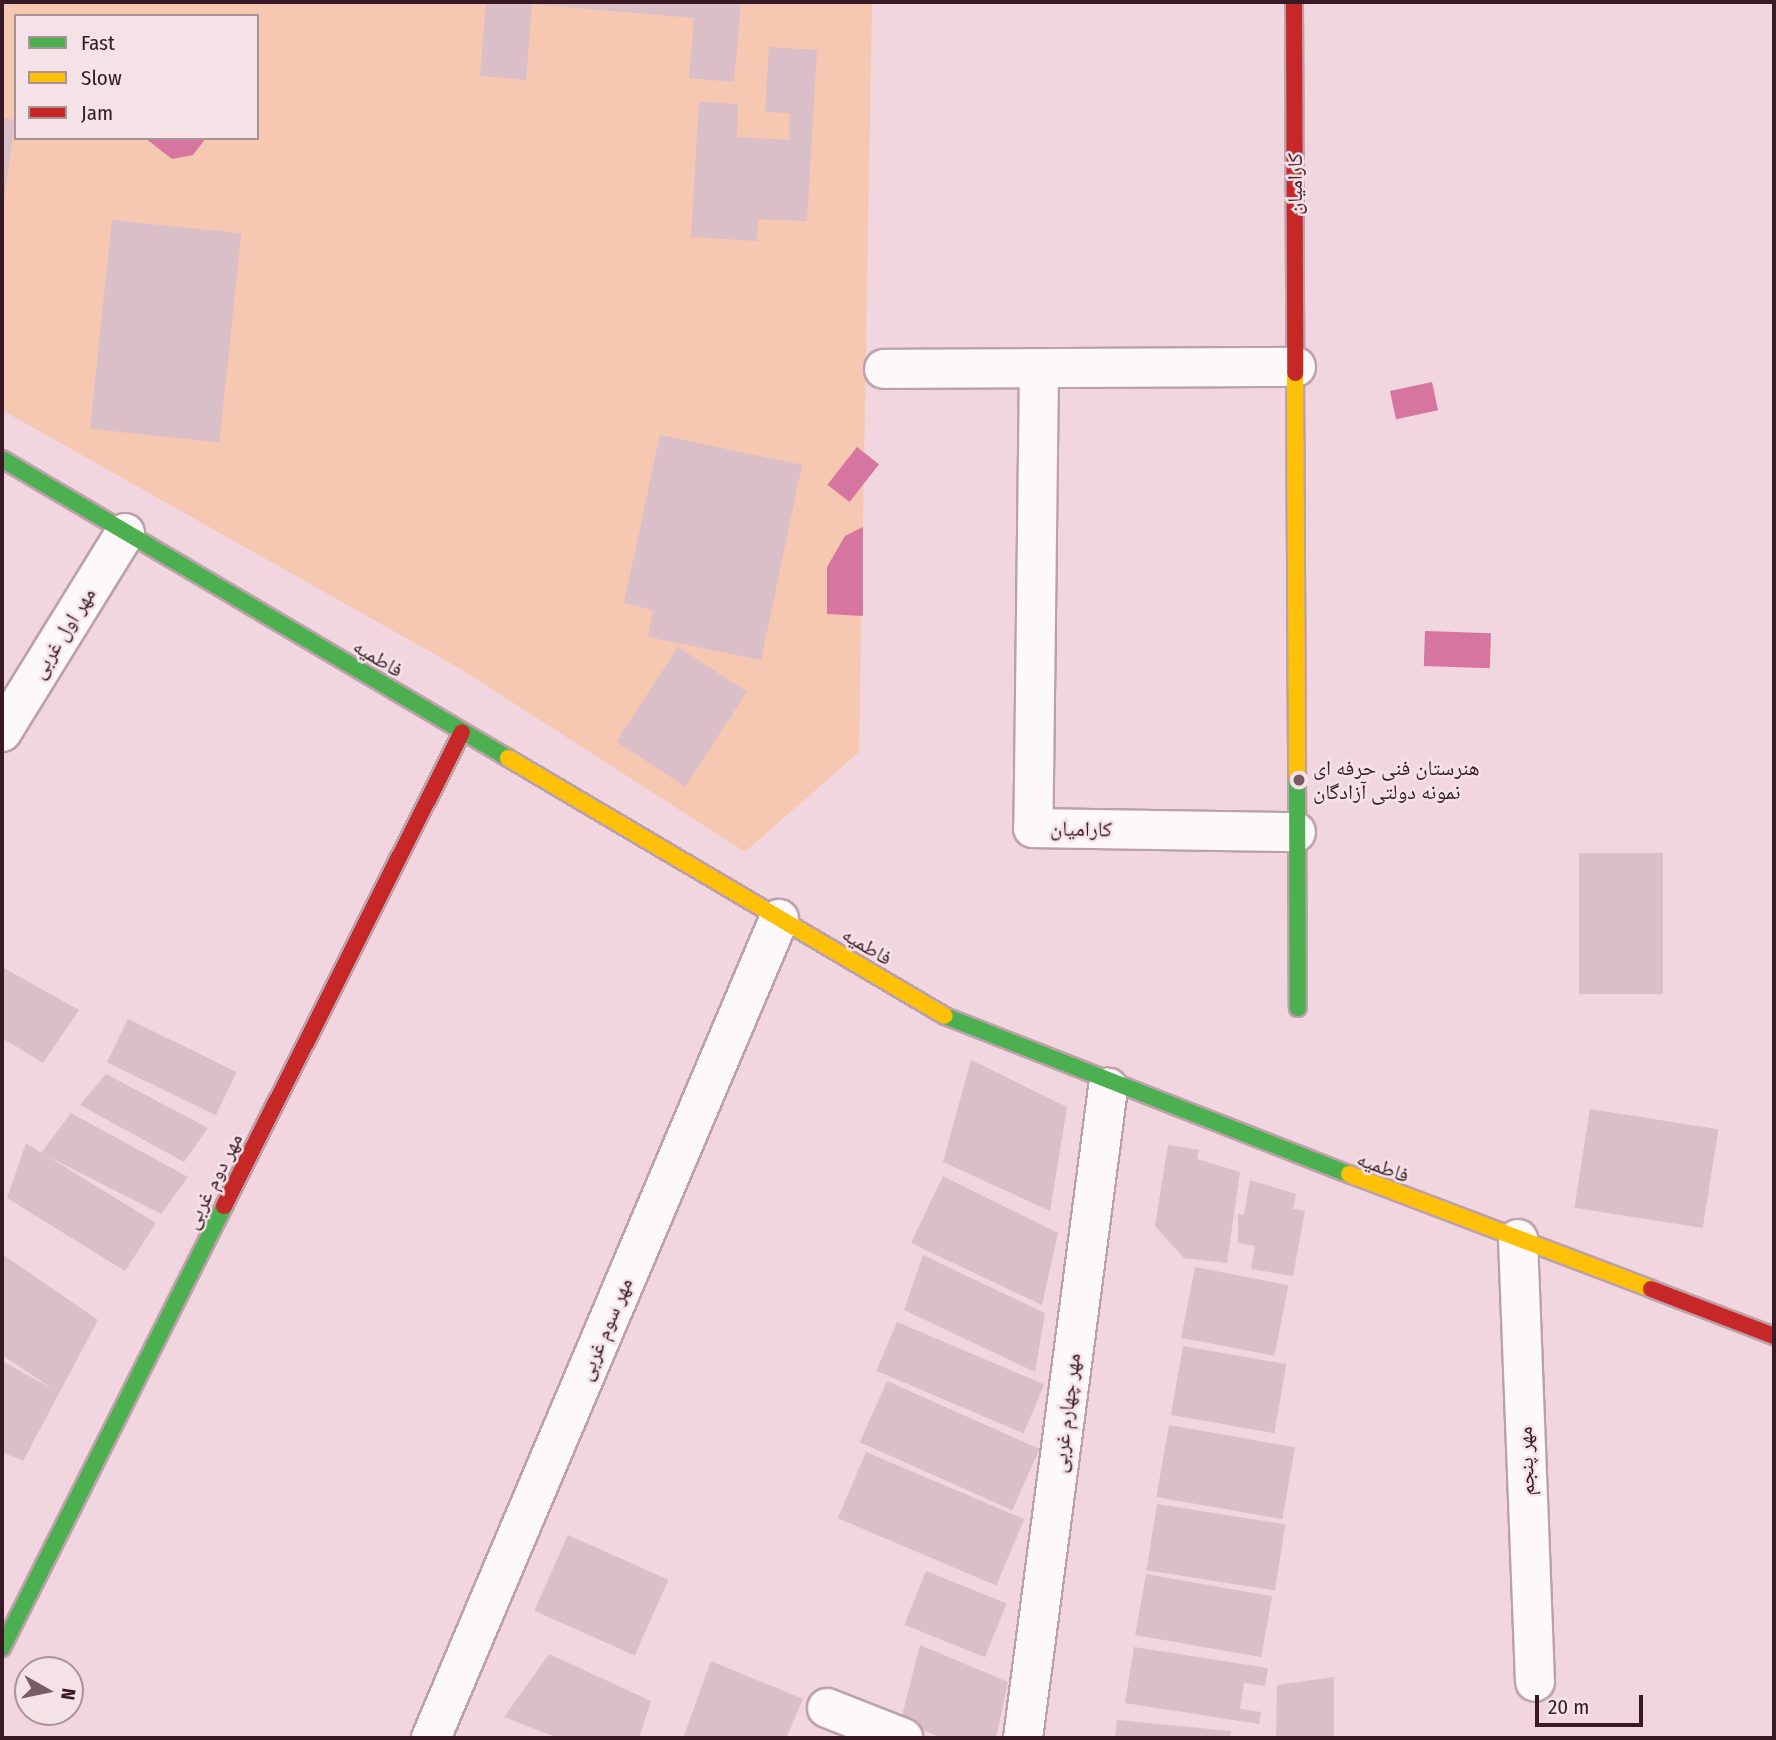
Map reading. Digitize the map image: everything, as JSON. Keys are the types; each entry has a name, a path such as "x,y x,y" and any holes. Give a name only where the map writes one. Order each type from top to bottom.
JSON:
{"street":[{"name":"کارامیان","path":"1039,369 1033,828 1296,832 1294,2"},
{"path":"884,369 1296,367"},
{"name":"فاطمیه","path":"2,459 966,1030 1108,1088 1774,1336"},
{"name":"مهر اول غربی","path":"2,732 125,533"},
{"name":"مهر دوم غربی","path":"2,1648 462,732"},
{"path":"1296,832 1298,1007"},
{"name":"مهر سوم غربی","path":"431,1738 779,919"},
{"name":"مهر چهارم غربی","path":"1023,1738 1108,1088"},
{"name":"مهر پنجم","path":"1518,1240 1535,1682"},
{"path":"827,1708 903,1738"}],"shaded area":[{"path":"2,2 872,2 859,752 745,852 459,668 2,410"},
{"path":"148,140 204,140 193,155 172,159"},
{"path":"1432,382 1438,410 1396,419 1390,391"},
{"path":"857,447 879,464 850,502 827,485"},
{"path":"863,527 863,616 827,614 827,567 845,536"},
{"path":"1425,631 1491,633 1490,668 1424,666"}],"building":[{"path":"486,2 741,2 734,82 689,78 694,18 532,4 526,80 480,76"},
{"path":"769,47 817,50 807,221 758,219 757,241 691,237 699,102 738,104 737,137 789,140 790,113 765,112"},
{"path":"2,118 14,120 14,127 2,208"},
{"path":"112,220 241,234 219,442 90,429"},
{"path":"660,435 802,465 761,660 648,637 653,610 624,603"},
{"path":"678,647 747,692 685,786 616,742"},
{"path":"1579,853 1663,853 1663,994 1579,994"},
{"path":"2,967 79,1010 43,1063 2,1038"},
{"path":"128,1019 237,1072 216,1115 107,1062"},
{"path":"971,1060 1067,1107 1050,1211 943,1162"},
{"path":"106,1074 208,1128 184,1162 80,1105"},
{"path":"1590,1109 1718,1129 1703,1228 1574,1208"},
{"path":"71,1113 188,1177 161,1214 47,1156 156,1223 125,1271 7,1198 26,1143 41,1153"},
{"path":"1168,1145 1199,1150 1197,1159 1240,1172 1227,1263 1184,1258 1155,1226"},
{"path":"943,1176 1058,1233 1042,1305 911,1243"},
{"path":"1250,1180 1296,1194 1293,1209 1305,1211 1293,1276 1251,1269 1255,1246 1238,1243 1238,1214 1244,1215"},
{"path":"2,1254 98,1320 23,1461 2,1452 2,1361 53,1389 2,1355"},
{"path":"923,1255 1045,1313 1035,1372 904,1310"},
{"path":"1195,1267 1288,1285 1275,1356 1181,1338"},
{"path":"897,1322 1044,1385 1024,1433 876,1371"},
{"path":"1183,1346 1286,1364 1274,1433 1171,1415"},
{"path":"887,1381 1040,1449 1012,1510 860,1442"},
{"path":"1169,1425 1295,1447 1282,1519 1156,1497"},
{"path":"866,1452 1024,1519 996,1585 838,1518"},
{"path":"1157,1504 1285,1524 1275,1591 1147,1570"},
{"path":"568,1535 668,1580 635,1656 534,1611"},
{"path":"926,1571 1007,1604 985,1657 904,1625"},
{"path":"1146,1574 1272,1596 1261,1657 1135,1635"},
{"path":"920,1645 1008,1682 996,1738 941,1738 901,1720"},
{"path":"1134,1647 1268,1668 1265,1686 1244,1683 1240,1709 1261,1712 1259,1724 1125,1703"},
{"path":"549,1654 651,1701 639,1738 558,1738 504,1717"},
{"path":"711,1661 803,1699 786,1738 683,1738"},
{"path":"1334,1677 1334,1738 1276,1738 1277,1685"},
{"path":"1117,1720 1231,1731 1230,1738 1115,1738"}],"traffic: fast":[{"path":"2,459 508,758"},
{"path":"1297,776 1298,1008"},
{"path":"945,1016 1349,1174"},
{"path":"2,1648 224,1206"}],"traffic: slow":[{"path":"1295,373 1297,776"},
{"path":"508,758 945,1016"},
{"path":"1349,1174 1651,1289"}],"traffic: jam":[{"path":"1294,2 1295,373"},
{"path":"224,1206 462,732"},
{"path":"1651,1289 1774,1336"}],"place":[{"name":"هنرستان فنی حرفه ای نمونه دولتی آزادگان","path":"1299,780"}]}
